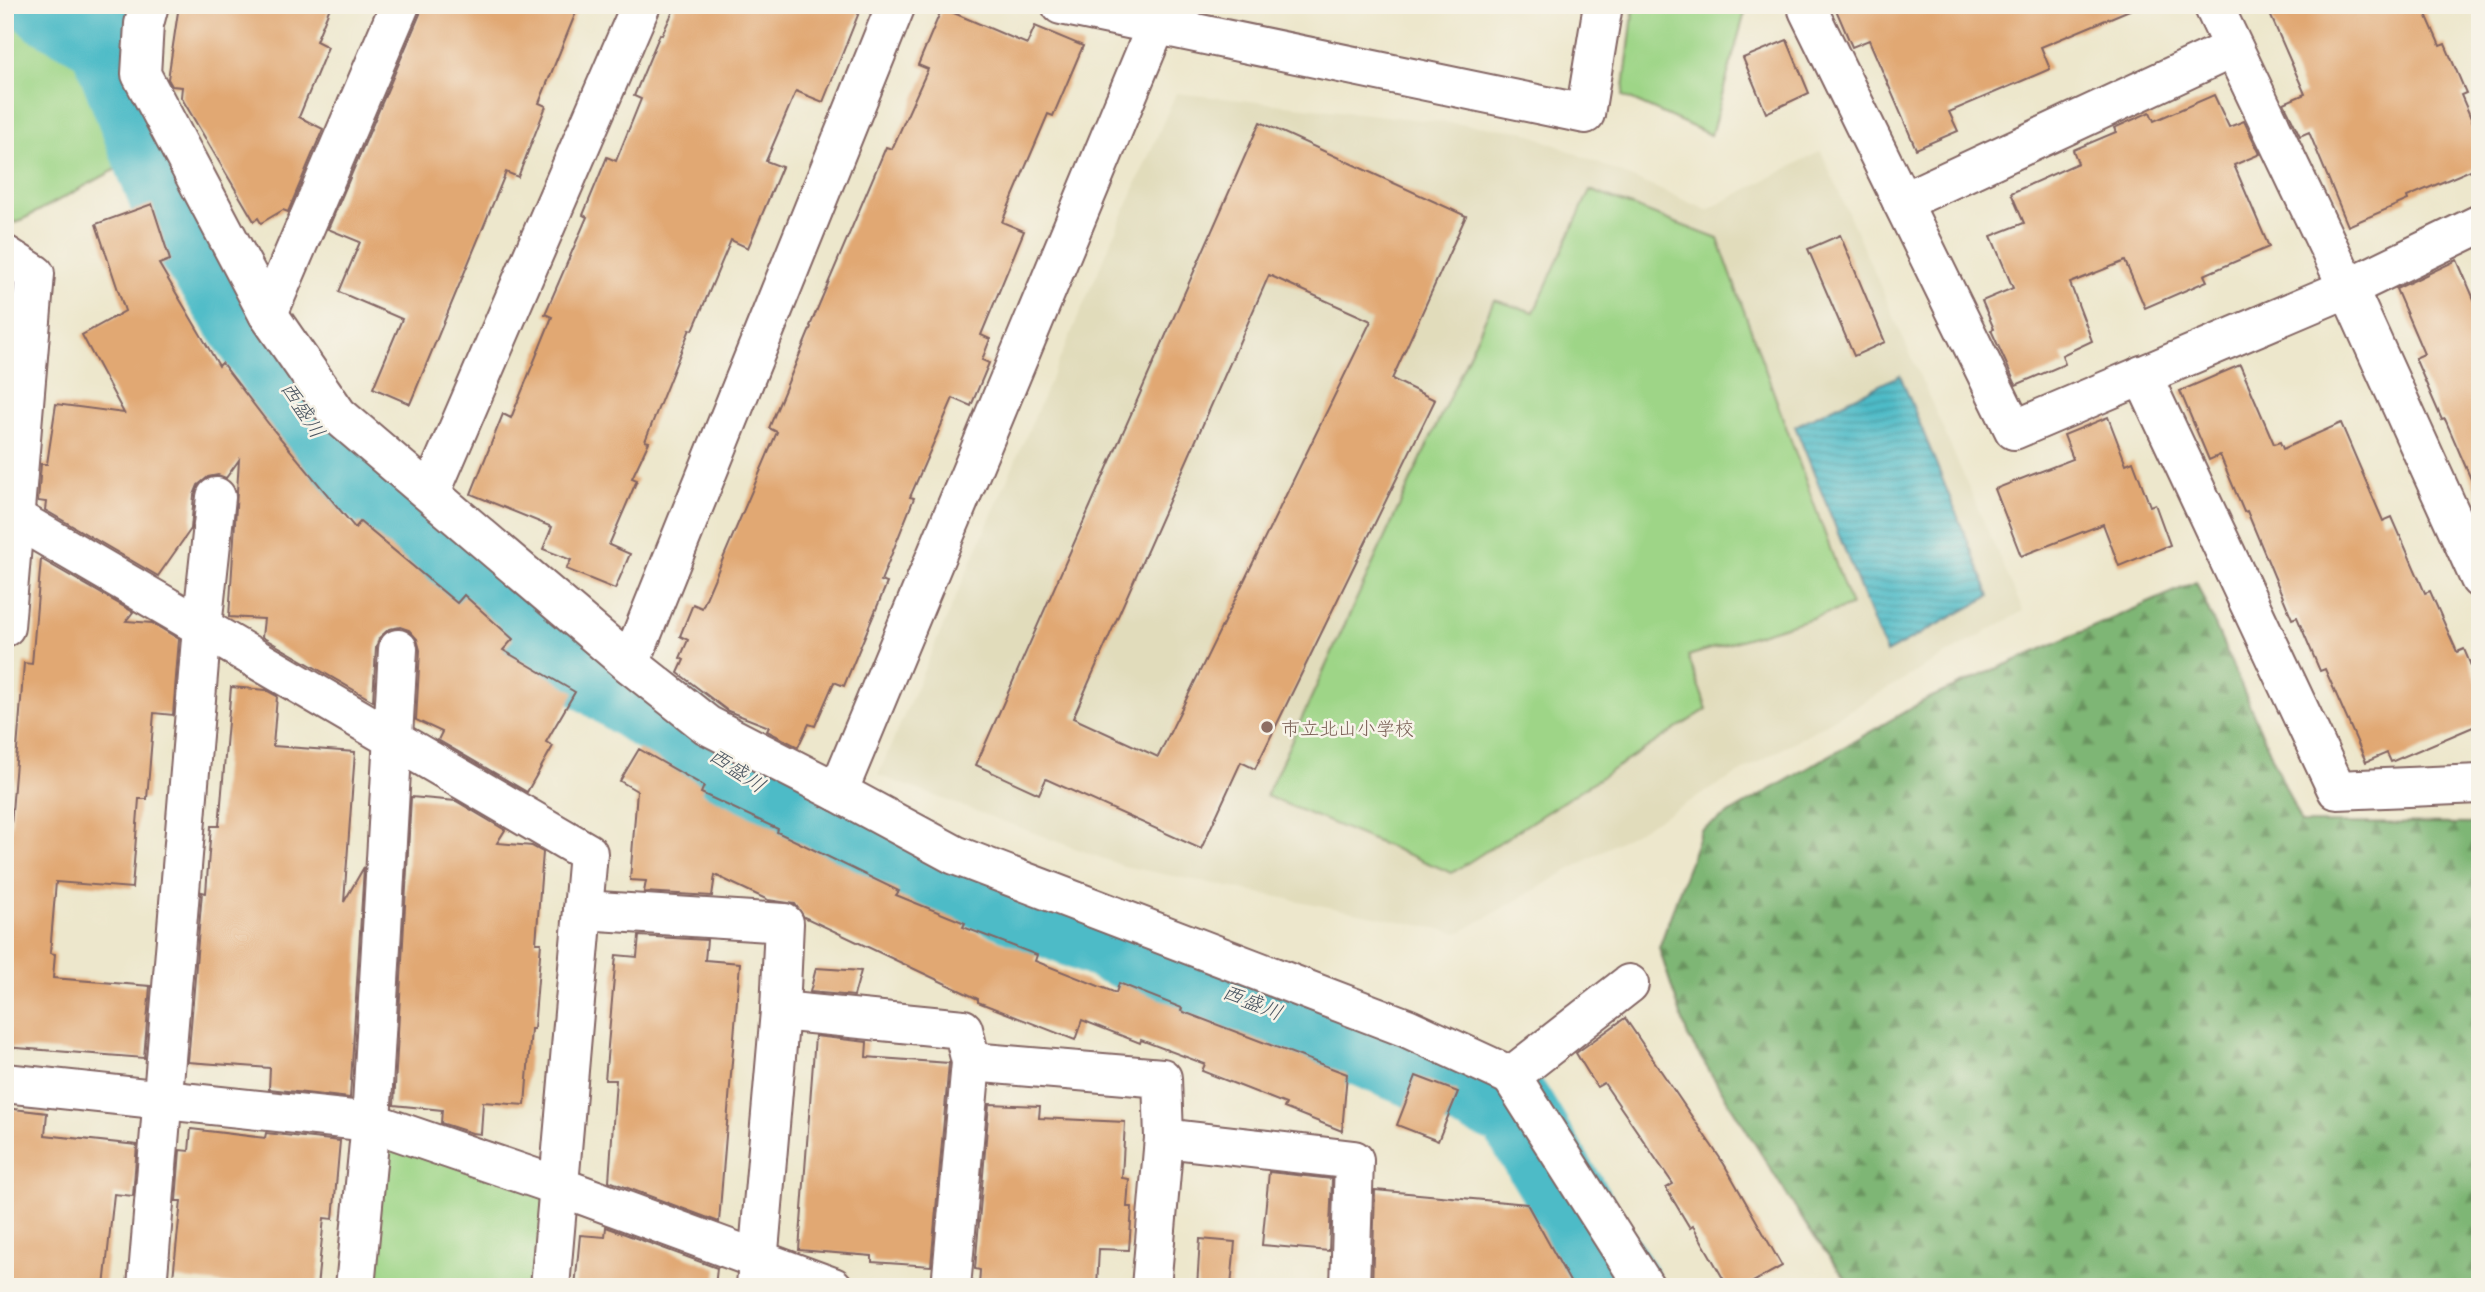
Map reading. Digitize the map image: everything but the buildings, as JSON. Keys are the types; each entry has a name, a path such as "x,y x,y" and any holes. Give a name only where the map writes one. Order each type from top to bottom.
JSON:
{"street":[{"path":"149,5 144,24 141,74 268,314 338,415 706,725 955,855 1407,1028 1511,1076 1645,1287"},
{"path":"268,314 400,5"},
{"path":"431,492 641,5"},
{"path":"631,664 896,5"},
{"path":"1061,5 1585,114 1603,5"},
{"path":"1809,5 1808,10 2014,430 2348,288 2480,224"},
{"path":"2213,5 2348,288 2480,579"},
{"path":"838,792 1157,24"},
{"path":"1902,202 2233,48"},
{"path":"5,255 35,274 5,627"},
{"path":"2142,375 2337,790 2480,784"},
{"path":"147,1287 202,627 216,497"},
{"path":"15,518 588,853 550,1287"},
{"path":"355,1287 371,1122 398,649"},
{"path":"583,909 784,923 780,1011 757,1273"},
{"path":"1511,1076 1629,984"},
{"path":"780,1011 963,1029 971,1062 951,1287"},
{"path":"971,1062 1162,1077 1164,1138 1151,1287"},
{"path":"5,1083 371,1122 558,1186 757,1273 834,1287"},
{"path":"1164,1138 1353,1160 1350,1287"}],"shaded area":[{"path":"1176,93 1523,131 1707,210 1821,151 2023,611 1459,933 1123,866 878,775"}],"green space":[{"path":"5,5 27,5 98,44 139,157 16,223 5,217"},
{"path":"1634,5 1747,5 1711,135 1623,96"},
{"path":"1590,190 1718,239 1851,606 1688,656 1707,709 1452,873 1266,796 1494,300 1534,312"},
{"path":"2196,582 2301,823 2480,824 2480,1287 1852,1287 1809,1230 1688,1037 1659,948 1701,830 1927,699"},
{"path":"371,1122 558,1186 550,1287 355,1287"}],"water":[{"path":"1900,375 1990,596 1886,653 1795,426"}],"waterway":[{"name":"西盛川","path":"49,5 107,37 176,216 329,447 573,659 818,822 1514,1109 1621,1287"}],"place":[{"name":"市立北山小学校","path":"1267,727"}]}
